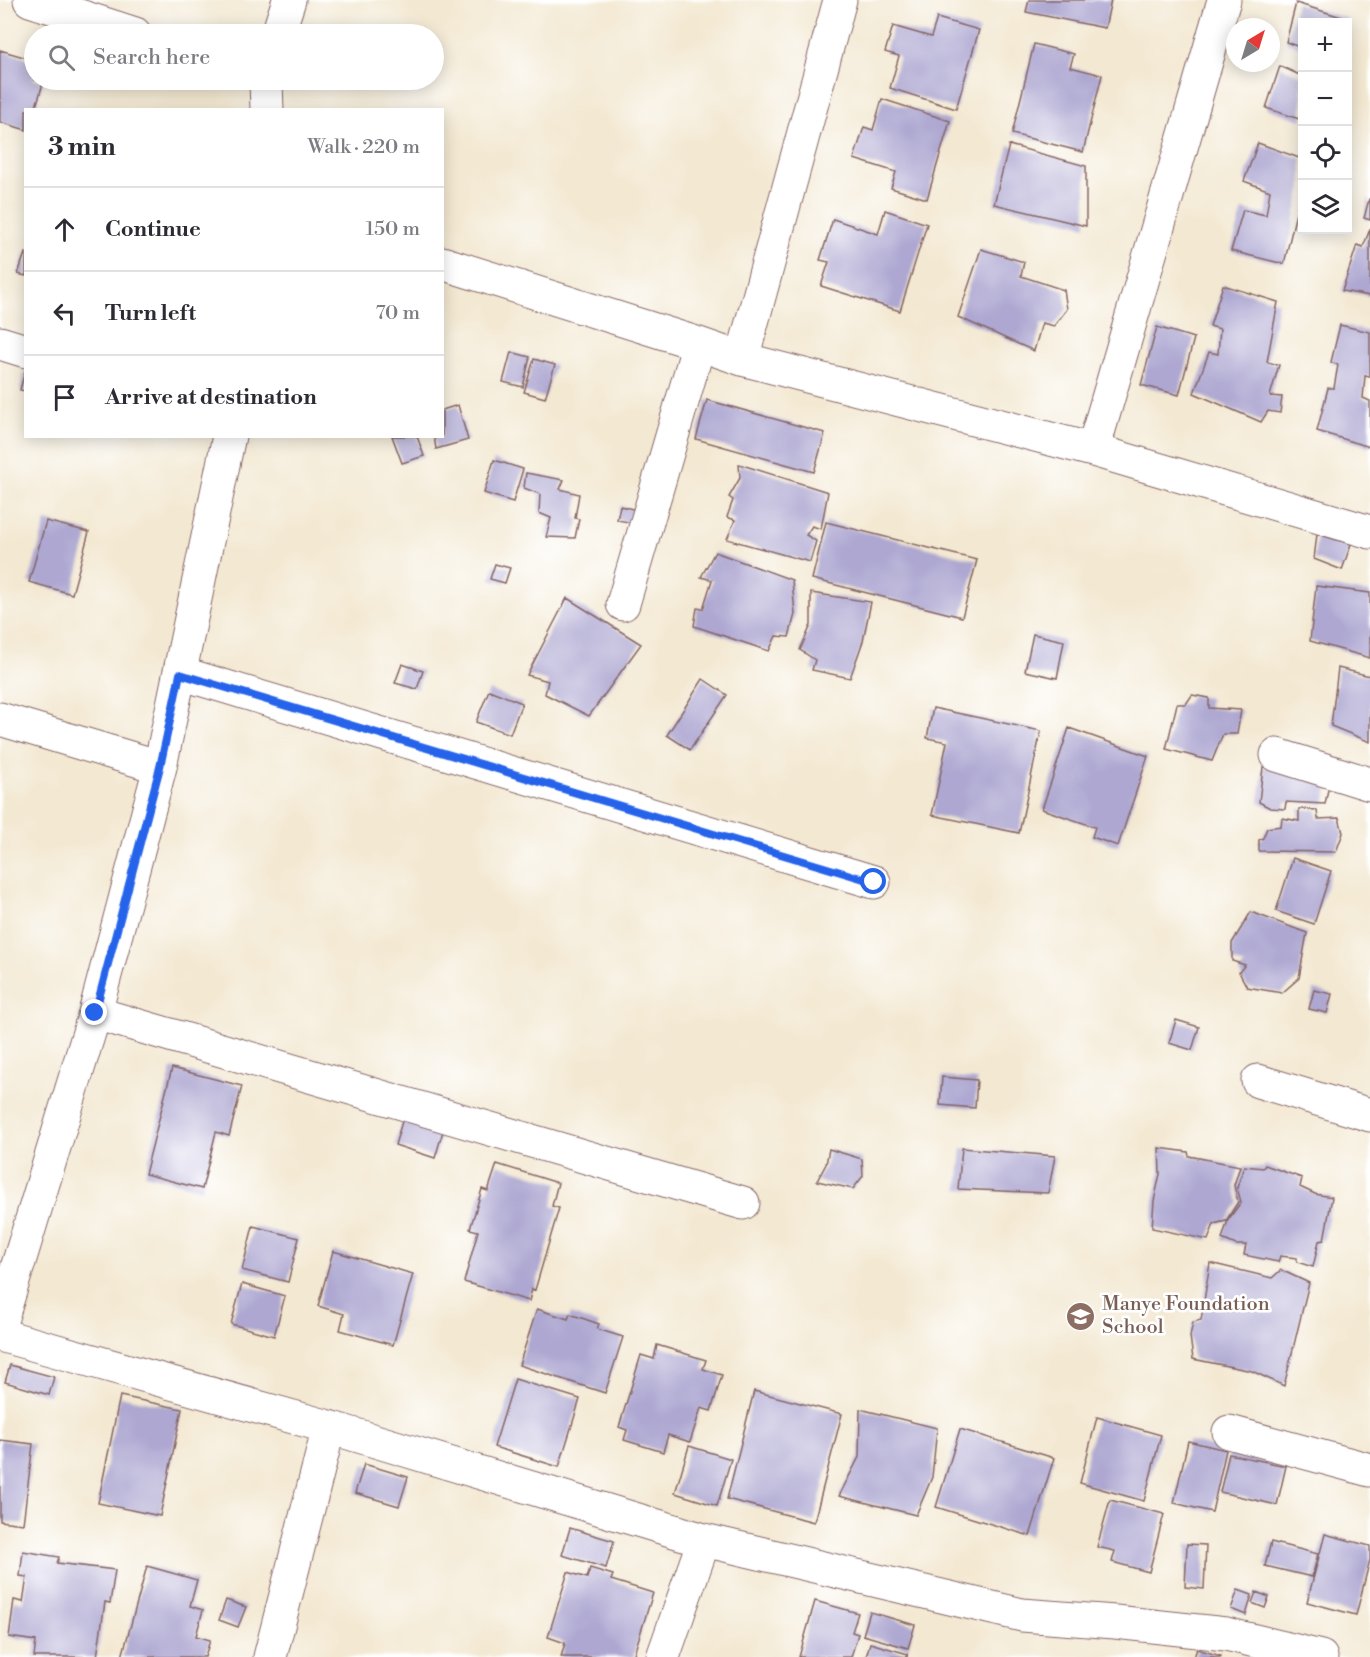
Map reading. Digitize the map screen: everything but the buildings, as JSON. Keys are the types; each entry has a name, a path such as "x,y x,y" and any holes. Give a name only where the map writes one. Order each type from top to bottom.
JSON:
{"street":[{"path":"30,0 104,24"},
{"path":"281,24 288,0"},
{"path":"742,359 840,0"},
{"path":"1093,450 1224,0"},
{"path":"266,90 267,108"},
{"path":"444,264 742,359 1093,450 1370,532"},
{"path":"0,343 24,350"},
{"path":"623,604 699,344"},
{"path":"0,1324 95,1013 160,767 229,438"},
{"path":"180,674 874,882"},
{"path":"0,719 160,767"},
{"path":"1277,755 1370,784"},
{"path":"95,1013 743,1203"},
{"path":"1258,1081 1370,1115"},
{"path":"0,1335 329,1427 704,1540 1022,1615 1115,1622 1226,1635 1321,1657"},
{"path":"270,1657 329,1427"},
{"path":"1228,1432 1370,1470"},
{"path":"663,1657 704,1540"}],"place":[{"name":"Manye Foundation School","path":"1081,1316"}],"route":[{"path":"95,1013 160,767 180,674 874,882"}]}
